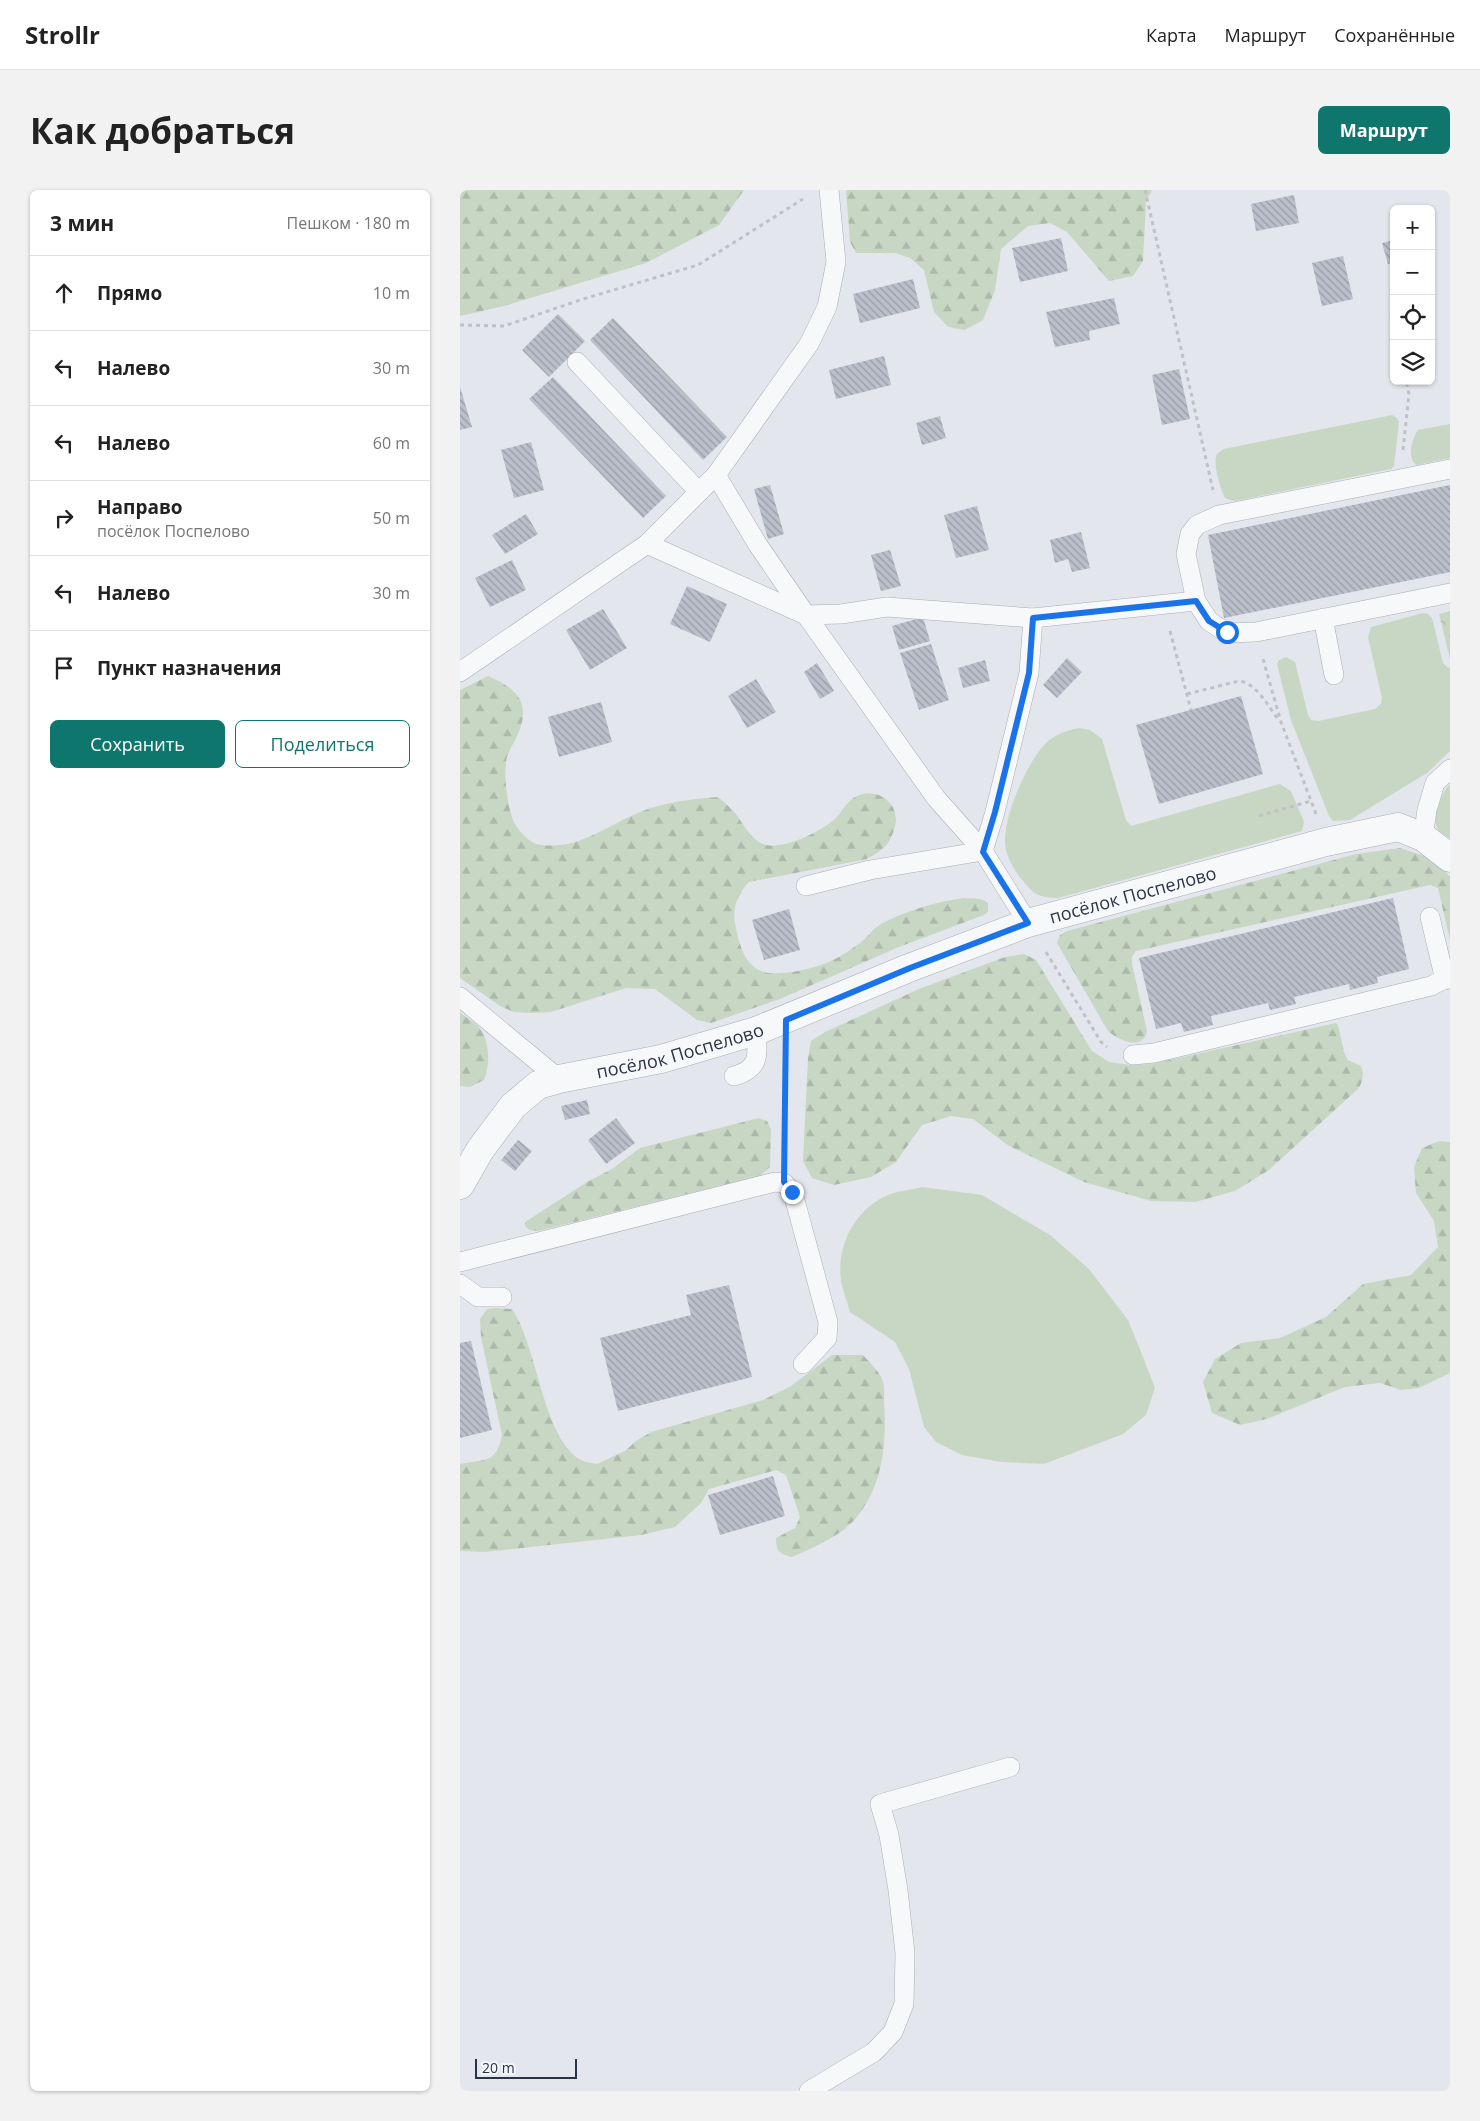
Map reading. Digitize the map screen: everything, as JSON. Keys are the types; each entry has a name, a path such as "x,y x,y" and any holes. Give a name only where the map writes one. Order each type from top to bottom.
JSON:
{"street":[{"name":"посёлок Поспелово","path":"460,1185 480,1150 513,1106 538,1085 559,1079 661,1059 756,1031 910,968 1028,923 1326,842 1398,827 1423,837 1450,858"}],"lane":[{"path":"460,672 647,544 716,475 809,344 827,307 836,262 829,190"},
{"path":"577,362 699,492"},
{"path":"1450,469 1219,515 1197,525 1190,534 1186,554 1196,601 1209,621 1227,632 1256,632 1450,593"},
{"path":"716,475 758,545 806,615 936,798 983,852 1028,923"},
{"path":"647,544 806,615 841,614 887,607 1033,618 1196,601"},
{"path":"983,852 995,812 1029,673 1033,618"},
{"path":"1323,618 1334,675"},
{"path":"1423,837 1427,810 1435,783 1450,769"},
{"path":"806,886 870,870 983,852"},
{"path":"1133,1055 1154,1053 1431,986 1447,978 1430,917"},
{"path":"460,997 559,1079"},
{"path":"734,1076 746,1073 753,1066 758,1054 756,1031"},
{"path":"460,1262 775,1182 784,1182 792,1192 828,1322 827,1338 803,1364"},
{"path":"460,1284 478,1297 502,1297"},
{"path":"809,2091 874,2052 894,2032 904,2004 905,1952 899,1899 890,1835 880,1804 1010,1767"}],"path":[{"path":"1145,190 1219,515"},
{"path":"460,324 504,326 583,299 698,265 809,195"},
{"path":"1401,478 1409,394 1407,385"},
{"path":"1163,604 1191,710"},
{"path":"1256,632 1281,722 1326,842"},
{"path":"1187,694 1239,681 1247,682 1281,722"},
{"path":"1259,816 1311,800"},
{"path":"1028,923 1101,1042 1111,1051 1133,1055"},
{"path":"784,1182 786,1020"}],"green space":[{"path":"460,190 744,190 719,225 646,263 504,306 460,316"},
{"path":"846,190 1152,190 1146,201 1143,261 1133,276 1109,281 1067,232 1050,223 1028,226 1001,249 995,290 983,320 965,330 948,327 934,312 924,270 910,258 895,253 856,253 850,242"},
{"path":"1392,415 1399,422 1394,466 1391,469 1235,501 1225,498 1216,469 1217,454 1223,449"},
{"path":"1450,424 1450,458 1417,465 1412,459 1411,449 1418,430"},
{"path":"1450,611 1450,659 1439,614"},
{"path":"1423,613 1428,614 1432,618 1443,663 1450,668 1450,751 1427,773 1350,820 1333,821 1329,816 1291,720 1277,664 1279,660 1286,657 1295,662 1308,715 1311,720 1318,721 1375,709 1381,704 1382,698 1368,637 1371,627"},
{"path":"488,676 514,692 522,706 521,724 507,757 505,770 506,787 513,821 533,843 551,845 578,841 649,809 678,802 718,797 733,811 756,840 766,845 774,846 793,842 822,828 836,818 848,803 857,796 872,793 886,799 891,804 896,818 891,838 882,850 867,859 749,882 745,887 735,906 735,923 742,950 750,963 761,971 767,973 791,972 826,963 856,946 874,929 889,920 934,904 966,898 979,899 988,903 988,912 899,947 780,999 711,1023 697,1020 655,989 626,988 551,1012 514,1012 500,1006 460,978 460,690"},
{"path":"1080,728 1090,730 1102,739 1126,820 1131,826 1280,784 1291,791 1304,822 1302,831 1058,898 1036,894 1020,877 1008,856 1005,842 1008,817 1025,774 1040,749 1056,736"},
{"path":"1450,784 1450,839 1438,829 1435,820 1439,803"},
{"path":"1400,848 1427,857 1450,876 1450,940 1438,888 1430,885 1136,951 1132,957 1132,964 1147,1031 1145,1037 1136,1043 1118,1038 1108,1031 1057,943 1060,935 1067,931 1356,854"},
{"path":"1024,954 1036,960 1092,1051 1109,1062 1130,1065 1151,1064 1336,1023 1348,1060 1361,1066 1363,1073 1362,1081 1359,1088 1269,1170 1235,1191 1195,1202 1151,1201 1084,1182 1009,1146 973,1119 951,1116 922,1125 896,1162 871,1177 834,1185 812,1178 803,1161 808,1058 811,1041 825,1032 919,989 1005,957"},
{"path":"460,1012 479,1027 487,1048 488,1061 484,1080 470,1087 460,1086"},
{"path":"759,1118 767,1121 771,1129 770,1167 760,1176 538,1231 529,1230 525,1226 525,1222 587,1182 612,1169 640,1148"},
{"path":"1439,1141 1450,1142 1450,1373 1419,1388 1401,1390 1380,1383 1345,1387 1267,1419 1240,1425 1212,1413 1203,1382 1215,1359 1241,1343 1280,1338 1326,1317 1363,1284 1411,1275 1438,1247 1434,1221 1416,1193 1414,1167 1422,1148"},
{"path":"922,1187 982,1195 1050,1235 1089,1269 1128,1320 1139,1347 1155,1388 1146,1415 1123,1434 1044,1464 1001,1462 962,1455 936,1442 924,1427 909,1369 895,1342 850,1312 841,1281 840,1268 845,1242 850,1230 866,1209 888,1195"},
{"path":"487,1309 512,1309 521,1326 548,1411 567,1447 579,1459 597,1464 625,1451 636,1441 651,1432 763,1400 791,1386 832,1355 863,1355 879,1373 883,1381 885,1432 878,1478 865,1506 850,1525 826,1541 792,1557 784,1555 779,1551 776,1538 795,1528 800,1517 786,1475 776,1470 709,1489 701,1503 675,1527 641,1535 484,1552 460,1551 460,1464 483,1460 493,1456 500,1444 502,1435 481,1337 480,1319"}],"building":[{"path":"1294,195 1299,223 1256,231 1251,204"},
{"path":"1061,238 1068,271 1020,282 1012,248"},
{"path":"1390,241 1390,264 1388,264 1382,243"},
{"path":"1343,256 1353,299 1322,306 1312,263"},
{"path":"913,279 920,308 860,323 853,294"},
{"path":"1114,298 1120,324 1089,331 1090,340 1055,347 1046,312"},
{"path":"558,314 585,341 549,377 522,350"},
{"path":"613,318 727,437 703,460 590,340"},
{"path":"884,356 891,385 836,399 829,370"},
{"path":"1179,369 1190,419 1162,425 1152,375"},
{"path":"553,377 666,496 643,518 529,399"},
{"path":"460,387 472,427 460,430"},
{"path":"940,416 946,438 922,445 916,423"},
{"path":"531,442 544,490 514,498 501,450"},
{"path":"770,485 784,534 768,539 754,489"},
{"path":"1450,485 1450,572 1224,618 1208,535"},
{"path":"977,506 989,550 956,558 944,515"},
{"path":"526,514 538,534 505,554 492,535"},
{"path":"1081,532 1090,568 1072,572 1068,559 1055,563 1050,540"},
{"path":"890,550 901,586 881,591 871,555"},
{"path":"512,560 526,590 490,607 475,578"},
{"path":"687,586 727,604 710,642 670,624"},
{"path":"603,609 627,648 590,670 566,630"},
{"path":"923,617 930,641 899,650 892,626"},
{"path":"931,644 949,700 919,710 900,653"},
{"path":"1067,658 1082,672 1057,698 1043,685"},
{"path":"985,660 990,681 963,688 958,668"},
{"path":"817,663 834,691 820,699 804,672"},
{"path":"756,679 776,712 747,728 728,696"},
{"path":"1241,696 1263,774 1159,804 1136,725"},
{"path":"601,702 612,742 559,757 548,717"},
{"path":"1393,898 1409,969 1377,977 1378,983 1350,990 1349,984 1294,997 1296,1004 1270,1010 1268,1003 1211,1016 1213,1025 1184,1032 1181,1023 1156,1029 1139,958"},
{"path":"789,909 800,950 764,960 752,920"},
{"path":"587,1100 590,1114 565,1120 561,1106"},
{"path":"616,1118 635,1143 606,1164 588,1140"},
{"path":"518,1140 532,1151 515,1171 501,1160"},
{"path":"729,1285 752,1377 618,1411 600,1338 691,1315 686,1295"},
{"path":"471,1341 492,1430 460,1438 460,1343"},
{"path":"773,1476 785,1516 720,1535 708,1495"}],"route":[{"path":"792,1192 784,1182 786,1020 910,968 1028,923 983,852 995,812 1029,673 1033,618 1196,601 1209,621 1227,632"}]}
